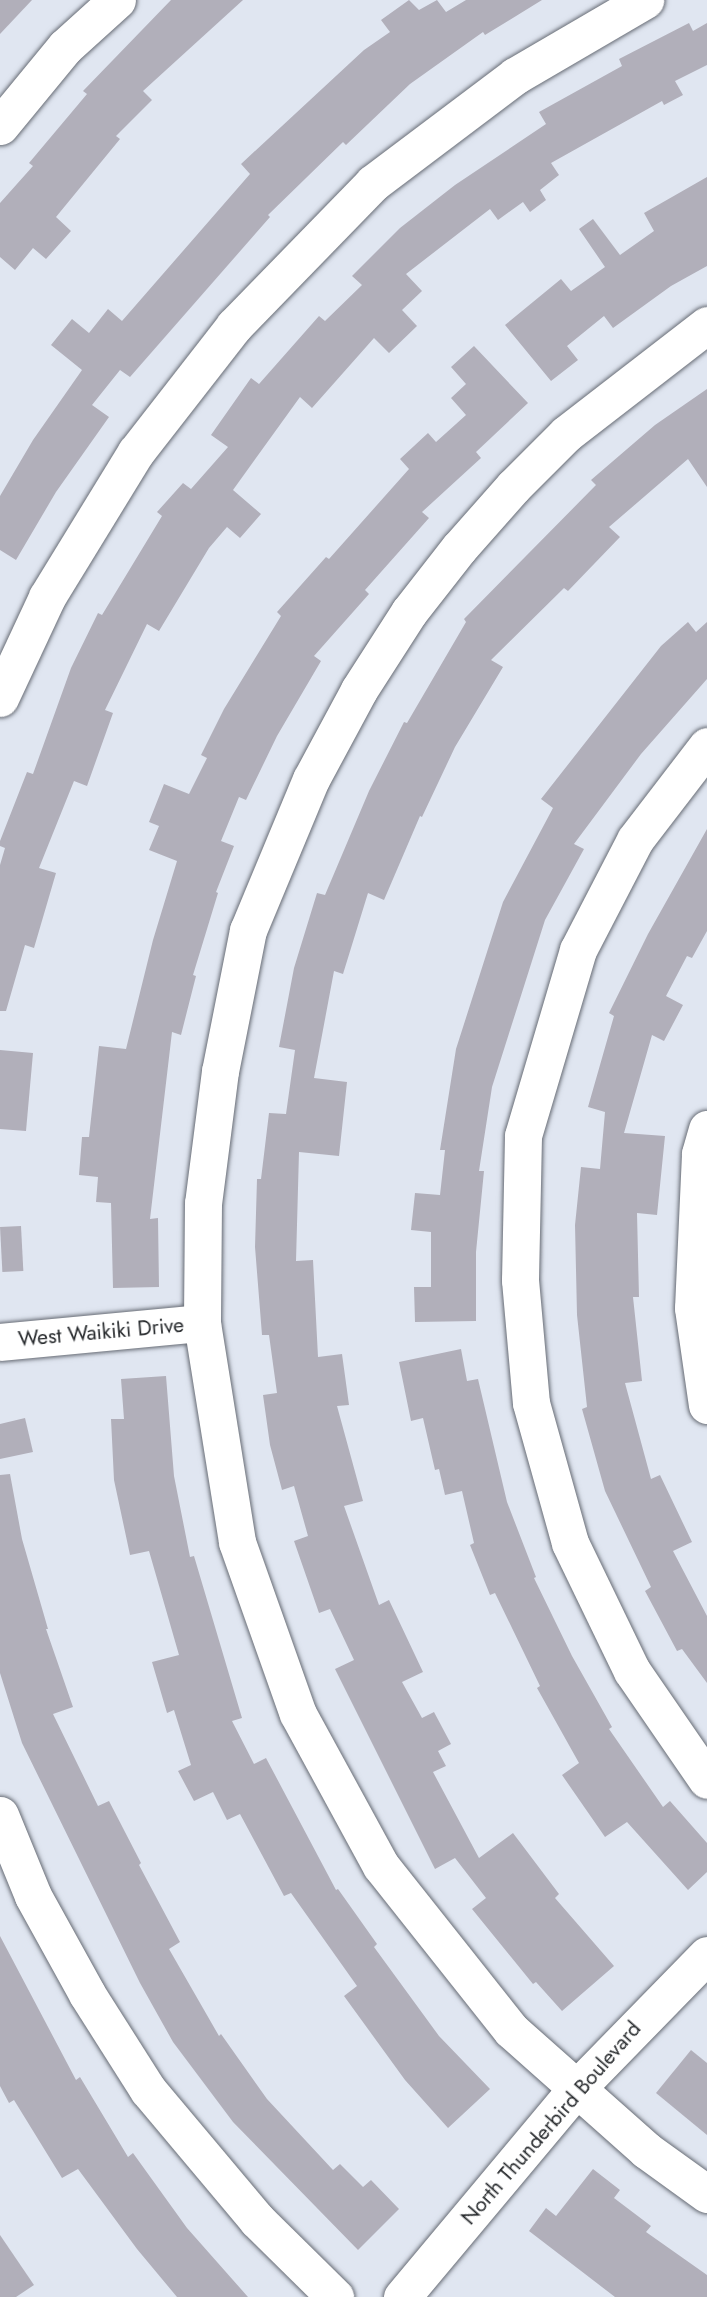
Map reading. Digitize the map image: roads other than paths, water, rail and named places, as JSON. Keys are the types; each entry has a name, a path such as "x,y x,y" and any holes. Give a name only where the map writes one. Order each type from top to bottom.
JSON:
{"street":[{"path":"0,126 65,47 117,0"},
{"path":"0,698 47,597 136,452 234,326 373,183 515,76 645,0"},
{"path":"707,325 566,435 459,548 388,645 359,690 311,779 248,930 227,1033 203,1203 202,1323 237,1542 298,1714 381,1866 511,2030 646,2150 707,2194"},
{"path":"707,746 635,841 578,950 523,1136 520,1280 531,1403 570,1543 632,1671 707,1780"},
{"path":"707,1129 700,1154 693,1308 707,1405"},
{"name":"West Waikiki Drive","path":"0,1342 202,1323"},
{"path":"0,1815 33,1896 87,1994 148,2090 257,2220 335,2297"},
{"name":"North Thunderbird Boulevard","path":"402,2297 577,2088 707,1955"}]}
